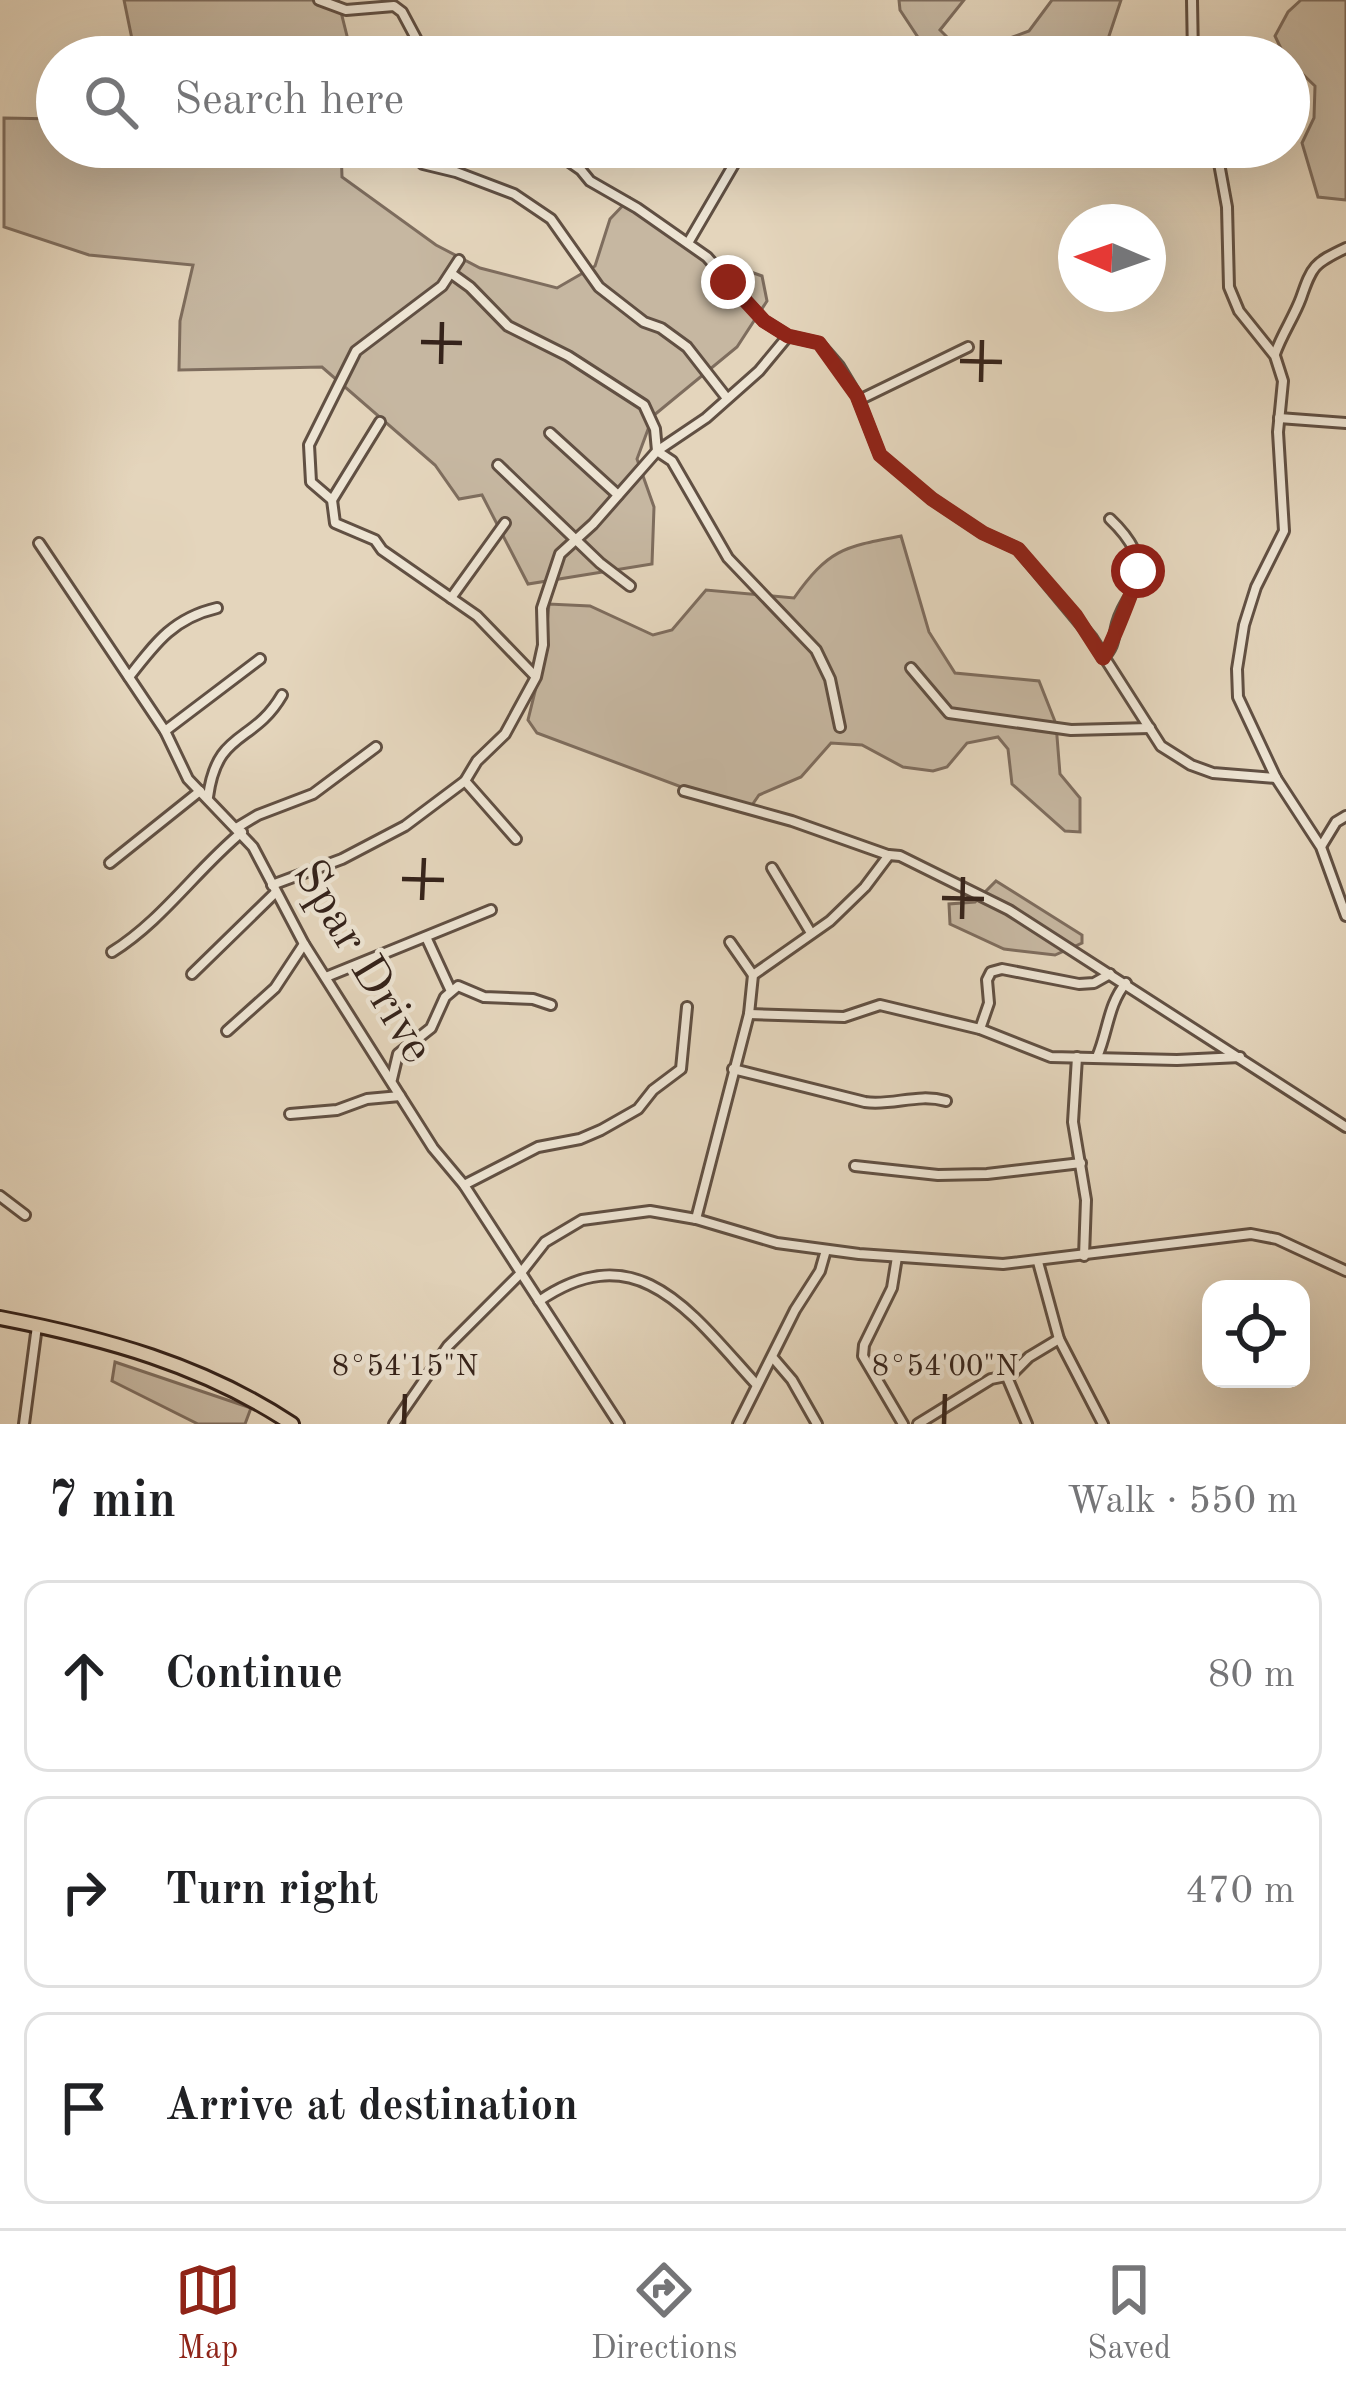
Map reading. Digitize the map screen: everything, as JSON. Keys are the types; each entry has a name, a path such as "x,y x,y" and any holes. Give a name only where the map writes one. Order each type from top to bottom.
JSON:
{"main road":[{"path":"0,1318 127,1346 183,1366 225,1384 292,1424"}],"street":[{"path":"320,0 346,10 394,6 415,36"},
{"path":"1192,0 1193,36"},
{"path":"440,168 514,194 551,219 599,287 691,350 726,397"},
{"path":"578,168 590,181 716,265 748,307 776,329 819,343 859,400 868,430 886,461 983,533 1018,549 1076,616 1161,746 1213,773 1276,778"},
{"path":"688,243 732,168"},
{"path":"1220,168 1227,207 1229,287 1239,311 1275,356 1283,381 1279,418 1285,531 1250,606 1236,688 1247,722 1276,778 1321,847 1346,916"},
{"path":"1275,356 1306,277 1346,248"},
{"path":"332,500 311,482 309,445 356,350 452,274 459,260"},
{"path":"452,274 508,326 568,356 644,405 655,429 657,452"},
{"path":"776,329 776,352"},
{"path":"191,974 274,889 405,826 465,781 477,761 505,734 536,677 543,645 542,608 560,554 657,452 706,418 759,371 788,336"},
{"path":"859,400 968,347"},
{"path":"1279,418 1346,422"},
{"path":"380,422 332,500 335,523 375,540 382,550 477,616 536,677"},
{"path":"550,433 618,495"},
{"path":"657,452 672,461 728,558 816,650 830,679 839,727"},
{"path":"498,465 630,586"},
{"path":"1103,658 1114,645 1118,622 1138,581 1136,553 1129,537 1110,519"},
{"path":"451,598 505,523"},
{"name":"Spar Drive","path":"39,543 165,730 188,778 240,830 304,944 433,1148 464,1185 620,1424"},
{"path":"129,676 176,622 218,608"},
{"path":"165,730 260,659"},
{"path":"911,668 949,712 1071,730 1150,728"},
{"path":"110,863 204,794 219,756 268,717 282,695"},
{"path":"112,952 158,918 240,830 313,794 376,747"},
{"path":"465,781 516,838"},
{"path":"684,790 908,860 1009,910 1346,1127"},
{"path":"1321,847 1336,822 1346,816"},
{"path":"753,975 865,887 889,855"},
{"path":"772,868 811,933"},
{"path":"326,977 491,910"},
{"path":"425,937 450,989"},
{"path":"696,1219 748,1013 753,975 730,942"},
{"path":"226,1031 275,988 304,944"},
{"path":"980,1029 992,973 1002,969 1079,983 1094,983 1112,974"},
{"path":"1097,1057 1115,996 1126,983"},
{"path":"392,1081 398,1054 430,1028 450,989 458,986 484,997 533,999 550,1005"},
{"path":"748,1013 844,1017 880,1005 980,1029 1034,1052 1077,1057 1241,1057"},
{"path":"464,1185 538,1147 580,1139 638,1109 653,1090 681,1069 687,1007"},
{"path":"1077,1057 1073,1122 1086,1200 1084,1256"},
{"path":"733,1069 882,1105 916,1096 946,1101"},
{"path":"290,1114 337,1110 367,1099 400,1096"},
{"path":"855,1166 938,1175 1082,1163"},
{"path":"0,1196 26,1215"},
{"path":"394,1424 448,1346 545,1242 582,1220 650,1211 696,1219 777,1244 1003,1264 1251,1234 1277,1239 1346,1271"},
{"path":"738,1424 795,1310 820,1271 826,1250"},
{"path":"897,1257 892,1288 863,1356 903,1424"},
{"path":"1038,1262 1059,1339 1103,1424"},
{"path":"539,1301 582,1278 624,1273 681,1306 756,1384"},
{"path":"24,1424 37,1325"},
{"path":"918,1424 934,1420 991,1379 1007,1377 1059,1339"},
{"path":"774,1359 817,1424"},
{"path":"1007,1377 1027,1424"}],"shaded area":[{"path":"124,0 338,0 347,36 131,36"},
{"path":"899,0 964,0 940,30 946,36 917,36 900,10"},
{"path":"1052,0 1121,0 1109,36 1015,36 1029,31"},
{"path":"1301,0 1346,0 1346,200 1318,197 1309,168 1315,86 1310,81 1310,36 1275,36"},
{"path":"4,118 36,119 36,168 342,168 342,177 436,245 480,268 557,288 595,266 610,219 630,198 706,256 762,276 767,301 737,347 653,416 637,459 654,507 652,564 528,584 482,495 459,499 435,465 322,367 179,370 180,321 193,265 89,255 4,227"},
{"path":"901,536 929,632 955,673 1039,681 1056,724 1060,774 1080,798 1080,832 1065,831 1012,784 1008,749 998,737 967,743 947,767 933,771 903,767 862,745 831,743 801,777 759,795 750,808 735,807 537,733 528,720 544,655 549,604 590,606 653,635 672,630 706,590 794,598 817,569 839,553"},
{"path":"996,881 1082,935 1082,943 1055,955 1004,949 950,924 949,904 975,902"},
{"path":"115,1362 251,1408 245,1424 198,1424 112,1381"}],"route":[{"path":"728,282 764,321 788,336 819,343 857,396 880,455 932,499 983,533 1018,549 1076,616 1103,658 1114,645 1138,571"}]}
